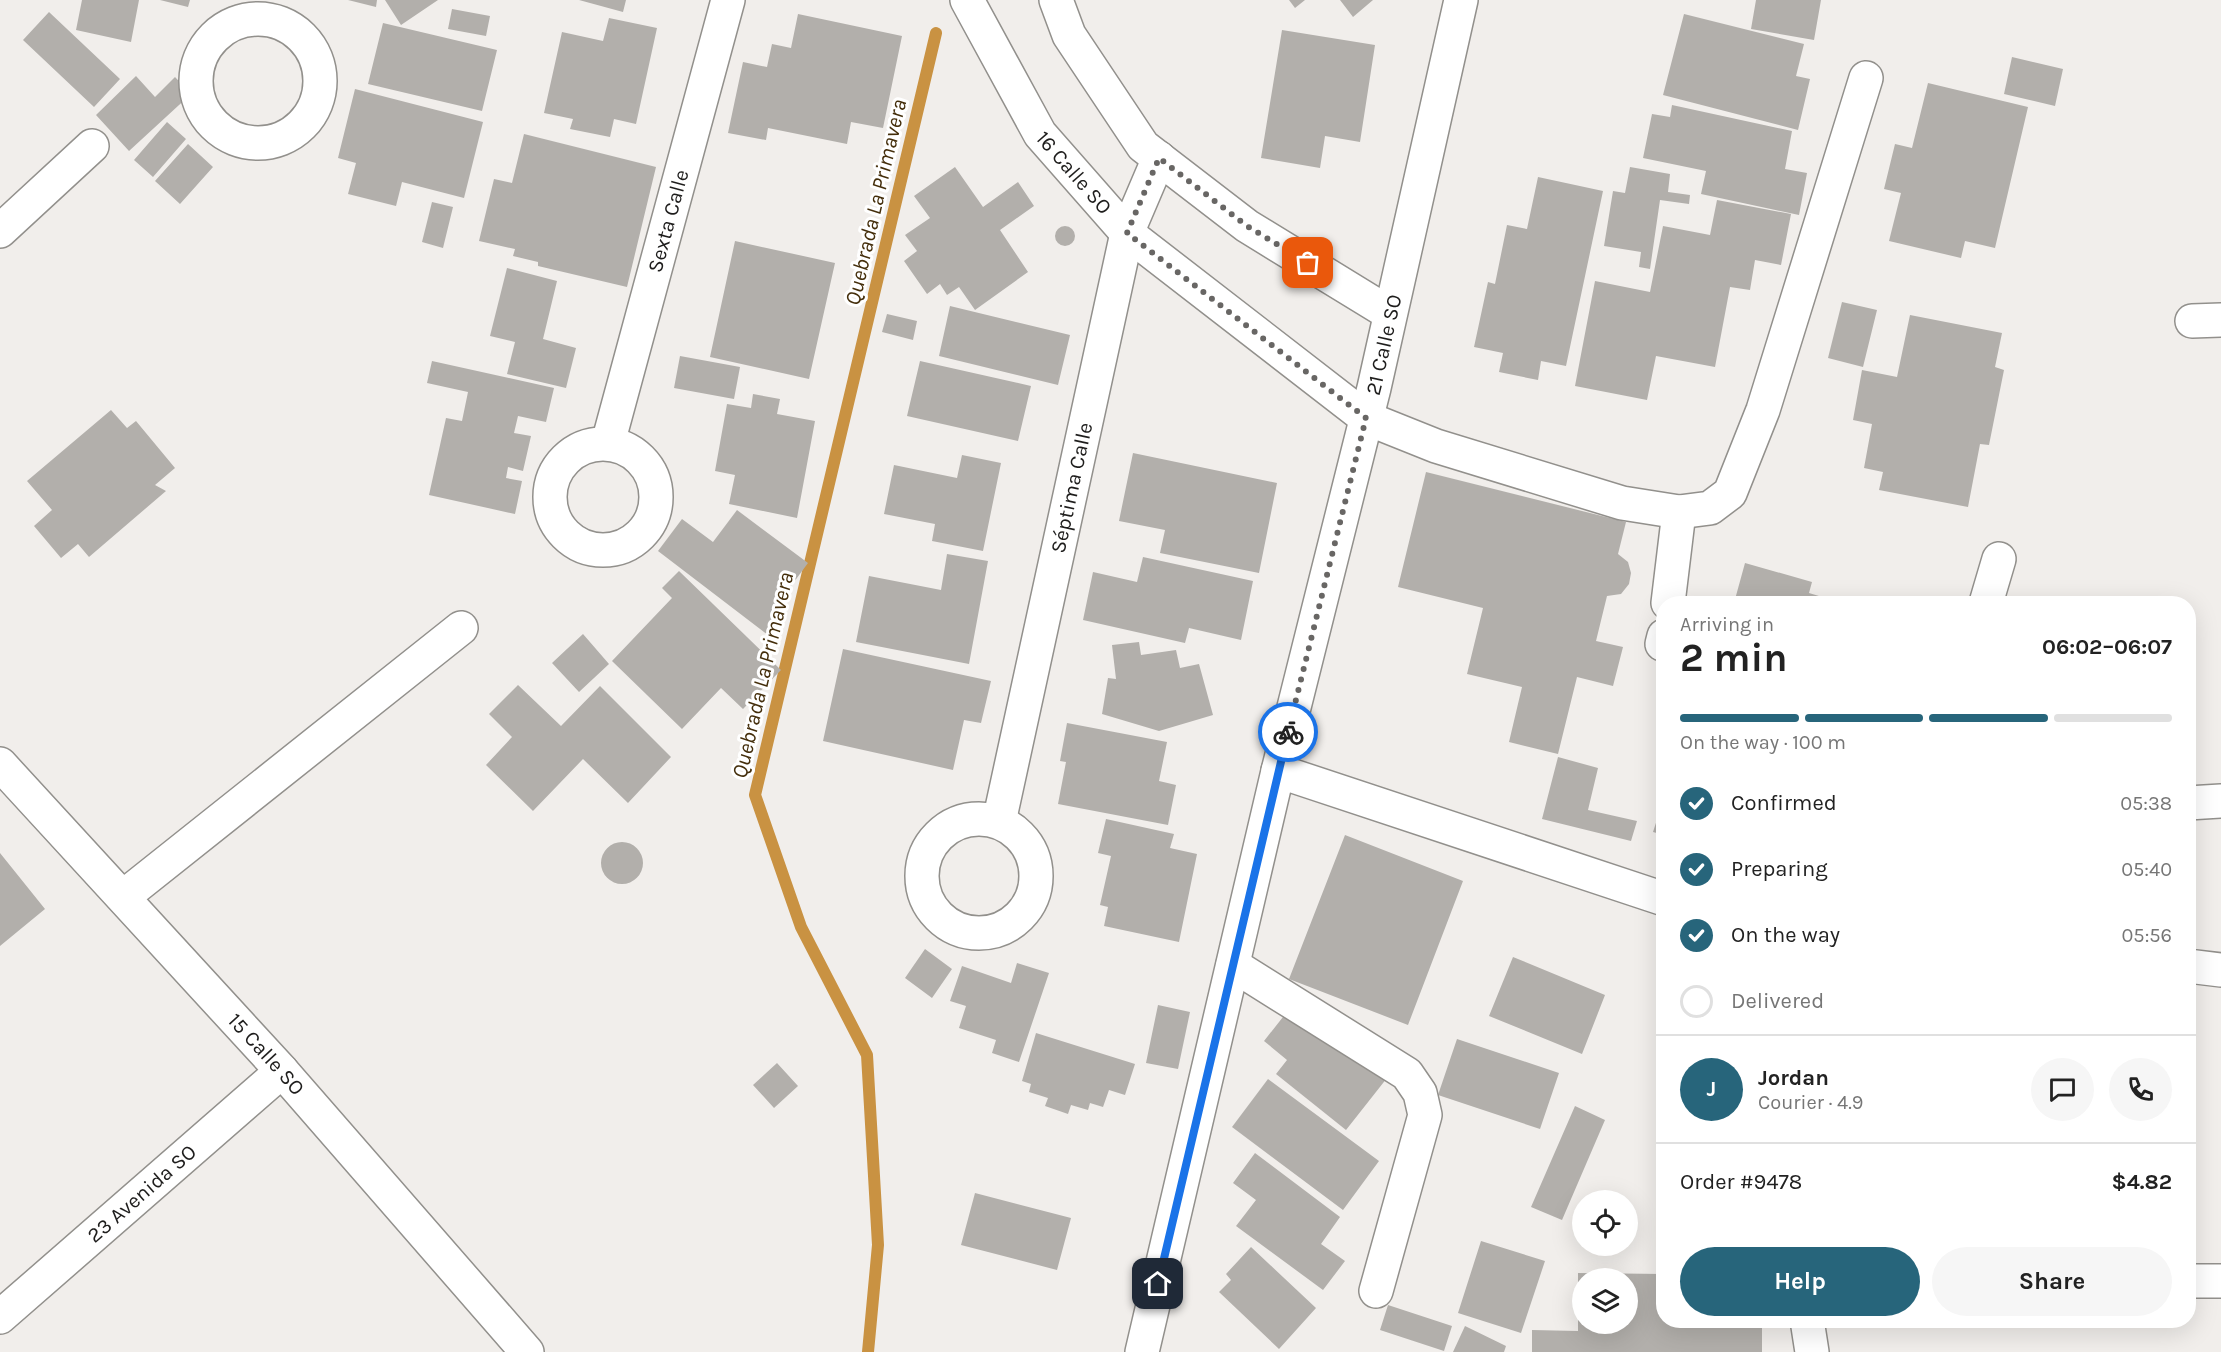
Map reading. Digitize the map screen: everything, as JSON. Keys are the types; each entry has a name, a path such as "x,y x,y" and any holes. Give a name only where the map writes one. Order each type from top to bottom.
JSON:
{"street":[{"name":"Sexta Calle","path":"608,443 728,0"},
{"name":"16 Calle SO","path":"967,0 1040,134 1127,233 1366,418 1436,446 1622,503 1679,512 1710,508 1730,493 1763,410 1866,78"},
{"path":"1056,0 1069,34 1143,146 1247,226 1389,314"},
{"name":"21 Calle SO","path":"1142,1352 1278,771 1366,418 1461,0"},
{"path":"0,231 93,146"},
{"name":"Séptima Calle","path":"999,822 1127,233 1159,158"},
{"path":"1669,596 1679,512"},
{"path":"1988,596 2000,559"},
{"path":"123,897 461,628"},
{"name":"15 Calle SO","path":"1,765 282,1071 527,1352"},
{"path":"1278,771 1656,896"},
{"path":"2196,803 2221,801"},
{"path":"1233,965 1407,1074 1420,1093 1425,1115 1376,1291"},
{"path":"2196,967 2221,970"},
{"name":"23 Avenida SO","path":"0,1317 282,1071"},
{"path":"2196,1281 2221,1281"},
{"path":"1808,1328 1812,1352"}],"building":[{"path":"82,0 139,0 131,42 76,30"},
{"path":"160,0 190,0 188,7"},
{"path":"348,0 377,0 376,7"},
{"path":"385,0 438,0 401,25"},
{"path":"579,0 626,0 623,12"},
{"path":"1289,0 1305,0 1295,8"},
{"path":"1340,0 1373,0 1353,17"},
{"path":"1756,0 1821,0 1814,40 1751,29"},
{"path":"452,9 490,16 486,36 448,29"},
{"path":"49,12 120,79 94,107 23,40"},
{"path":"798,14 902,36 883,128 851,122 847,144 768,128 766,140 728,133 743,62 767,67 772,44 791,48"},
{"path":"1684,14 1804,44 1796,76 1810,79 1798,130 1663,95"},
{"path":"609,18 657,28 636,124 614,119 610,137 570,129 573,119 544,113 562,32 603,41"},
{"path":"383,23 497,50 482,111 368,84"},
{"path":"1282,30 1375,45 1360,142 1325,136 1320,168 1261,158"},
{"path":"2012,57 2063,69 2055,106 2004,94"},
{"path":"136,76 155,97 175,77 191,94 129,151 96,115"},
{"path":"1928,83 2028,107 1995,248 1965,241 1961,258 1889,241 1901,193 1884,189 1895,144 1912,148"},
{"path":"355,89 483,122 464,198 402,182 396,206 348,194 356,163 338,158"},
{"path":"1672,105 1792,131 1785,169 1807,173 1799,215 1701,194 1706,171 1643,158 1652,114 1670,117"},
{"path":"167,122 186,139 153,177 134,160"},
{"path":"524,134 656,167 627,287 538,266 538,262 513,256 515,249 479,241 494,179 512,183"},
{"path":"188,144 213,167 180,204 155,181"},
{"path":"955,167 983,207 1018,182 1034,206 1000,230 1028,272 975,310 959,287 947,295 940,284 927,294 904,261 917,251 905,235 930,218 914,196"},
{"path":"1630,167 1670,174 1668,192 1690,195 1689,204 1660,200 1650,269 1639,267 1641,252 1604,246 1613,191 1625,193"},
{"path":"1538,177 1603,191 1566,366 1541,361 1538,380 1499,372 1503,353 1474,347 1488,282 1495,284 1507,225 1527,229"},
{"path":"1717,200 1791,214 1781,265 1755,260 1750,290 1730,287 1715,367 1656,356 1647,400 1575,386 1595,281 1650,292 1663,226 1710,235"},
{"path":"432,202 453,207 443,248 422,242"},
{"path":"1065,226 1072,229 1075,236 1072,243 1065,246 1058,243 1055,236 1058,229"},
{"path":"735,241 835,263 809,379 710,357"},
{"path":"507,268 557,281 543,339 576,348 566,388 507,374 515,342 490,336"},
{"path":"1842,302 1877,310 1863,367 1828,358"},
{"path":"950,306 1070,335 1058,385 939,356"},
{"path":"887,314 917,321 913,340 882,332"},
{"path":"1910,315 2002,333 1995,367 2004,370 1989,445 1980,444 1968,507 1879,490 1883,472 1864,468 1872,424 1853,420 1862,370 1897,377"},
{"path":"680,356 740,367 734,399 674,388"},
{"path":"432,361 554,388 546,422 518,416 514,433 531,436 523,471 508,467 506,478 522,481 515,514 429,495 446,418 462,421 468,392 427,383"},
{"path":"920,361 1031,386 1018,441 907,416"},
{"path":"753,394 780,399 777,414 815,421 797,518 729,504 735,475 715,471 727,404 751,408"},
{"path":"111,410 127,428 136,421 175,468 155,485 166,491 89,557 78,544 61,558 34,526 52,510 27,481"},
{"path":"1133,453 1277,483 1259,573 1160,553 1165,530 1119,521"},
{"path":"962,455 1001,463 983,551 932,541 935,524 884,514 894,465 957,478"},
{"path":"1426,472 1626,522 1618,554 1628,562 1631,573 1629,584 1621,594 1607,596 1596,641 1623,647 1613,686 1577,677 1558,754 1509,742 1522,687 1467,674 1483,608 1398,587"},
{"path":"737,510 808,563 777,605 785,611 768,635 658,551 682,519 713,542"},
{"path":"947,554 988,561 969,664 856,642 869,576 941,590"},
{"path":"1143,557 1253,581 1241,640 1189,628 1185,643 1083,620 1093,572 1137,582"},
{"path":"1745,563 1812,582 1809,593 1819,596 1736,596"},
{"path":"679,571 781,670 743,709 721,688 682,729 612,661 672,598 662,588"},
{"path":"583,634 609,664 579,692 552,663"},
{"path":"1139,642 1141,655 1176,650 1180,668 1199,664 1213,715 1159,731 1102,714 1108,678 1116,679 1112,645"},
{"path":"843,649 991,681 981,723 964,720 953,770 823,741"},
{"path":"518,685 561,726 600,686 671,757 628,803 583,759 533,811 486,765 512,737 489,714"},
{"path":"1067,723 1167,742 1159,781 1176,785 1168,825 1058,804 1066,762 1060,761"},
{"path":"1558,757 1598,768 1588,810 1637,821 1631,841 1542,819"},
{"path":"1106,819 1174,834 1170,848 1197,854 1179,942 1104,926 1108,907 1100,905 1111,856 1098,853"},
{"path":"1345,835 1463,881 1408,1025 1289,979"},
{"path":"622,842 637,848 643,863 637,878 622,884 607,878 601,863 607,848"},
{"path":"0,853 45,909 0,946"},
{"path":"925,949 952,969 932,998 905,978"},
{"path":"1513,957 1605,995 1582,1054 1489,1016"},
{"path":"1017,963 1049,973 1019,1062 992,1053 996,1040 959,1028 966,1006 950,1001 962,966 1011,983"},
{"path":"1294,1003 1387,1078 1346,1130 1276,1074 1287,1060 1264,1041"},
{"path":"1158,1005 1190,1012 1178,1069 1146,1063"},
{"path":"1036,1033 1135,1064 1125,1095 1109,1090 1103,1107 1090,1103 1088,1110 1071,1105 1068,1114 1045,1106 1048,1098 1029,1092 1031,1084 1022,1081"},
{"path":"1457,1039 1559,1073 1540,1129 1438,1095"},
{"path":"777,1063 798,1086 774,1108 753,1085"},
{"path":"1268,1079 1379,1161 1343,1210 1232,1127"},
{"path":"1575,1106 1605,1120 1575,1190 1572,1190 1572,1197 1562,1220 1531,1207"},
{"path":"1255,1153 1340,1217 1321,1244 1345,1261 1323,1290 1236,1226 1256,1200 1233,1183"},
{"path":"975,1193 1071,1218 1057,1270 961,1245"},
{"path":"1481,1241 1545,1261 1521,1333 1458,1313"},
{"path":"1251,1247 1316,1308 1279,1349 1219,1292 1231,1280 1226,1274"},
{"path":"1638,1274 1656,1274 1656,1328 1762,1328 1762,1352 1532,1352 1532,1330 1572,1331 1572,1334 1638,1334"},
{"path":"1388,1305 1452,1326 1444,1351 1380,1330"},
{"path":"1465,1326 1506,1346 1504,1352 1453,1352"}],"waterway":[{"name":"Quebrada La Primavera","path":"868,1352 878,1245 867,1055 801,927 755,795 936,33"}],"way so far":[{"path":"1288,732 1366,418 1127,233 1159,158 1247,226 1308,263"}],"route":[{"path":"1158,1284 1288,732"}]}
